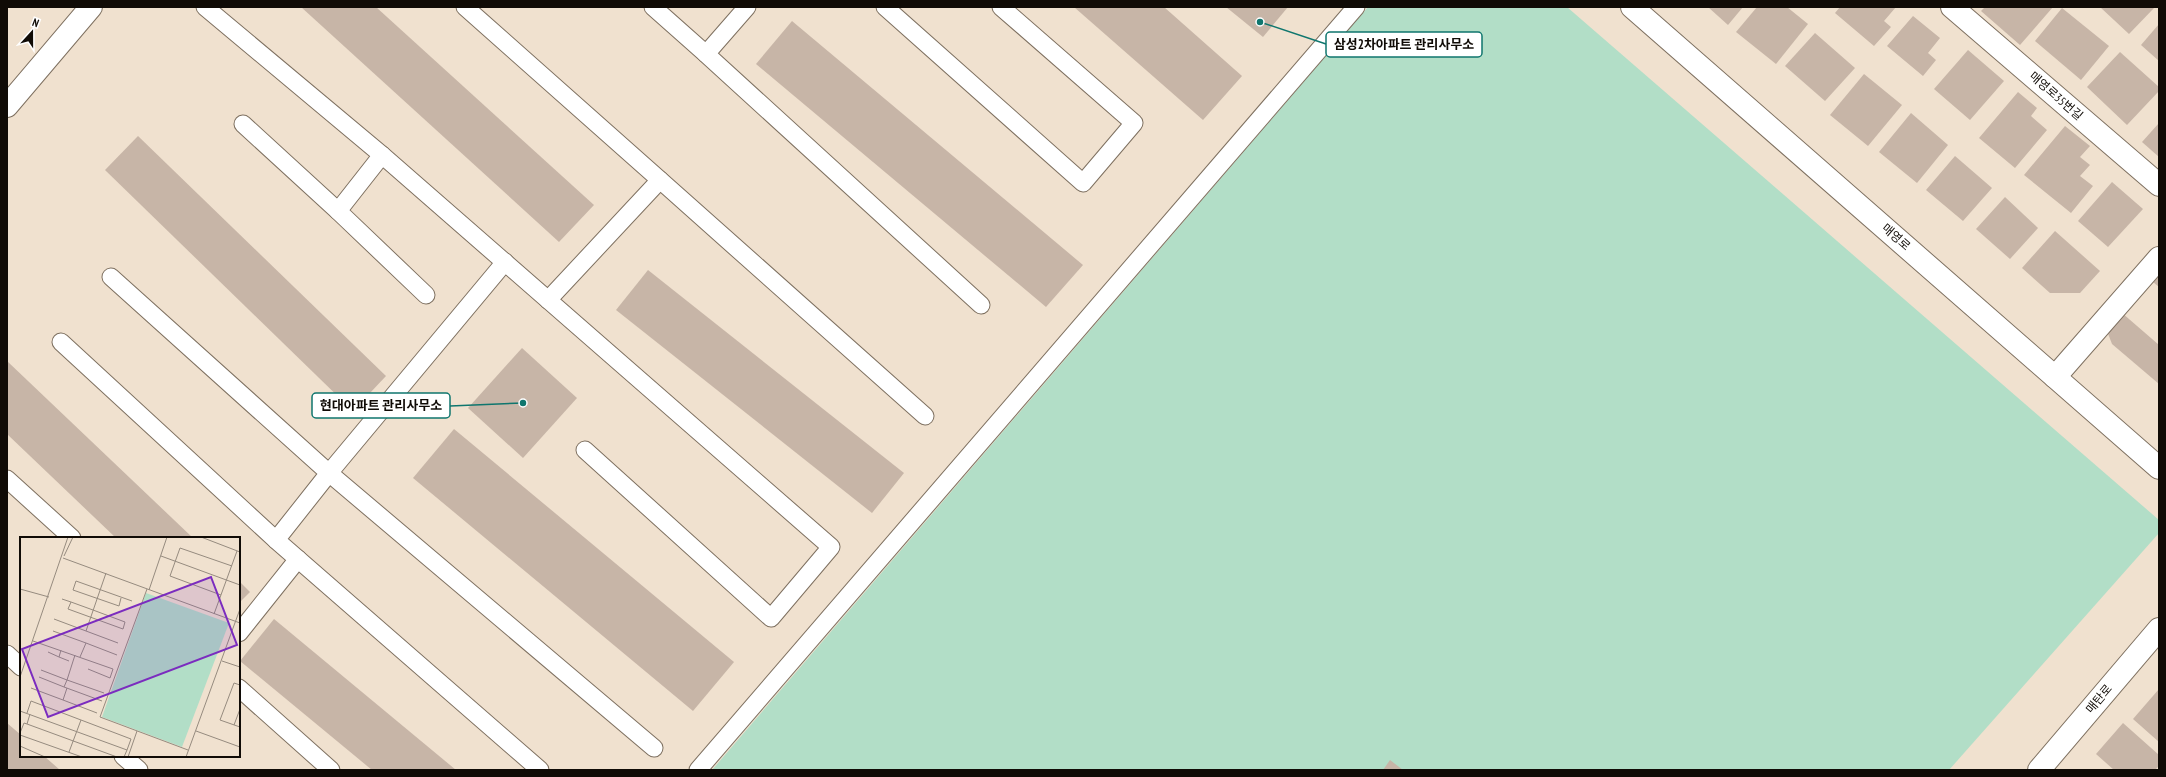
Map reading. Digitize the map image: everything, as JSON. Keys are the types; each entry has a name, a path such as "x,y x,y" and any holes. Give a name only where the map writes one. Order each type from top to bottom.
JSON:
{"street":[{"path":"7,106 91,7"},
{"name":"매영로","path":"1632,7 2159,468"},
{"name":"매영로35번길","path":"1952,7 2159,185"},
{"path":"2055,377 2159,258"},
{"name":"매탄로","path":"2039,770 2159,628"}],"lane":[{"path":"205,7 382,155 831,547 771,618 585,450"},
{"path":"465,7 925,416"},
{"path":"653,7 981,305"},
{"path":"706,54 747,7"},
{"path":"884,7 1083,183 1134,123 1001,7"},
{"path":"698,770 1356,7"},
{"path":"243,124 338,211 426,296"},
{"path":"338,211 382,155"},
{"path":"548,300 660,180"},
{"path":"276,540 329,473 504,262"},
{"path":"111,277 329,473 654,748"},
{"path":"61,342 276,540 540,770"},
{"path":"7,479 71,537"},
{"path":"240,632 298,559"},
{"path":"7,654 20,666"},
{"path":"240,689 331,770"},
{"path":"124,757 139,770"}],"green space":[{"path":"1368,7 1567,7 2159,520 2159,533 1949,770 712,770"}],"building":[{"path":"301,7 376,7 594,205 559,242"},
{"path":"1074,7 1164,7 1242,76 1203,120"},
{"path":"1226,7 1288,7 1263,37"},
{"path":"1708,7 1743,7 1728,25"},
{"path":"1757,7 1787,7 1808,24 1776,64 1736,32"},
{"path":"1840,7 1896,7 1884,21 1891,27 1874,46 1835,13"},
{"path":"1985,7 2053,7 2020,45 1981,11"},
{"path":"2100,7 2155,7 2129,34"},
{"path":"2062,8 2109,46 2081,80 2035,41"},
{"path":"1913,16 1940,38 1928,53 1936,60 1923,76 1887,46"},
{"path":"792,21 1083,265 1046,307 756,64"},
{"path":"2159,24 2159,61 2141,45"},
{"path":"1815,33 1855,68 1825,101 1785,66"},
{"path":"1968,50 2004,81 1970,120 1934,89"},
{"path":"2120,52 2159,87 2159,91 2127,125 2087,87"},
{"path":"1864,74 1902,105 1868,146 1830,115"},
{"path":"2018,92 2037,108 2031,116 2047,130 2015,168 1979,138"},
{"path":"1911,113 1948,145 1917,183 1879,152"},
{"path":"2159,123 2159,157 2142,142"},
{"path":"2065,126 2090,146 2080,157 2090,165 2080,176 2093,186 2071,213 2024,175"},
{"path":"138,136 386,376 353,411 105,170"},
{"path":"1955,156 1992,188 1963,221 1926,190"},
{"path":"2112,182 2143,209 2108,247 2078,221"},
{"path":"2005,197 2038,228 2010,259 1976,229"},
{"path":"2055,231 2100,271 2080,293 2050,293 2022,268"},
{"path":"648,270 904,473 872,513 616,310"},
{"path":"2159,276 2159,287 2153,282"},
{"path":"2122,313 2159,345 2159,384 2112,344 2107,331"},
{"path":"522,348 577,398 523,458 468,408"},
{"path":"7,361 192,537 115,537 7,434"},
{"path":"454,429 734,662 693,711 413,478"},
{"path":"240,582 250,592 240,602"},
{"path":"274,619 456,770 372,770 240,661"},
{"path":"2159,689 2159,742 2133,719"},
{"path":"7,723 20,734 20,757 45,757 60,770 7,770"},
{"path":"2123,723 2159,755 2159,766 2155,770 2114,770 2096,754"},
{"path":"1390,760 1403,770 1383,770"}],"place":[{"name":"삼성2차아파트 관리사무소","path":"1260,22"},
{"name":"현대아파트 관리사무소","path":"523,403"}]}
